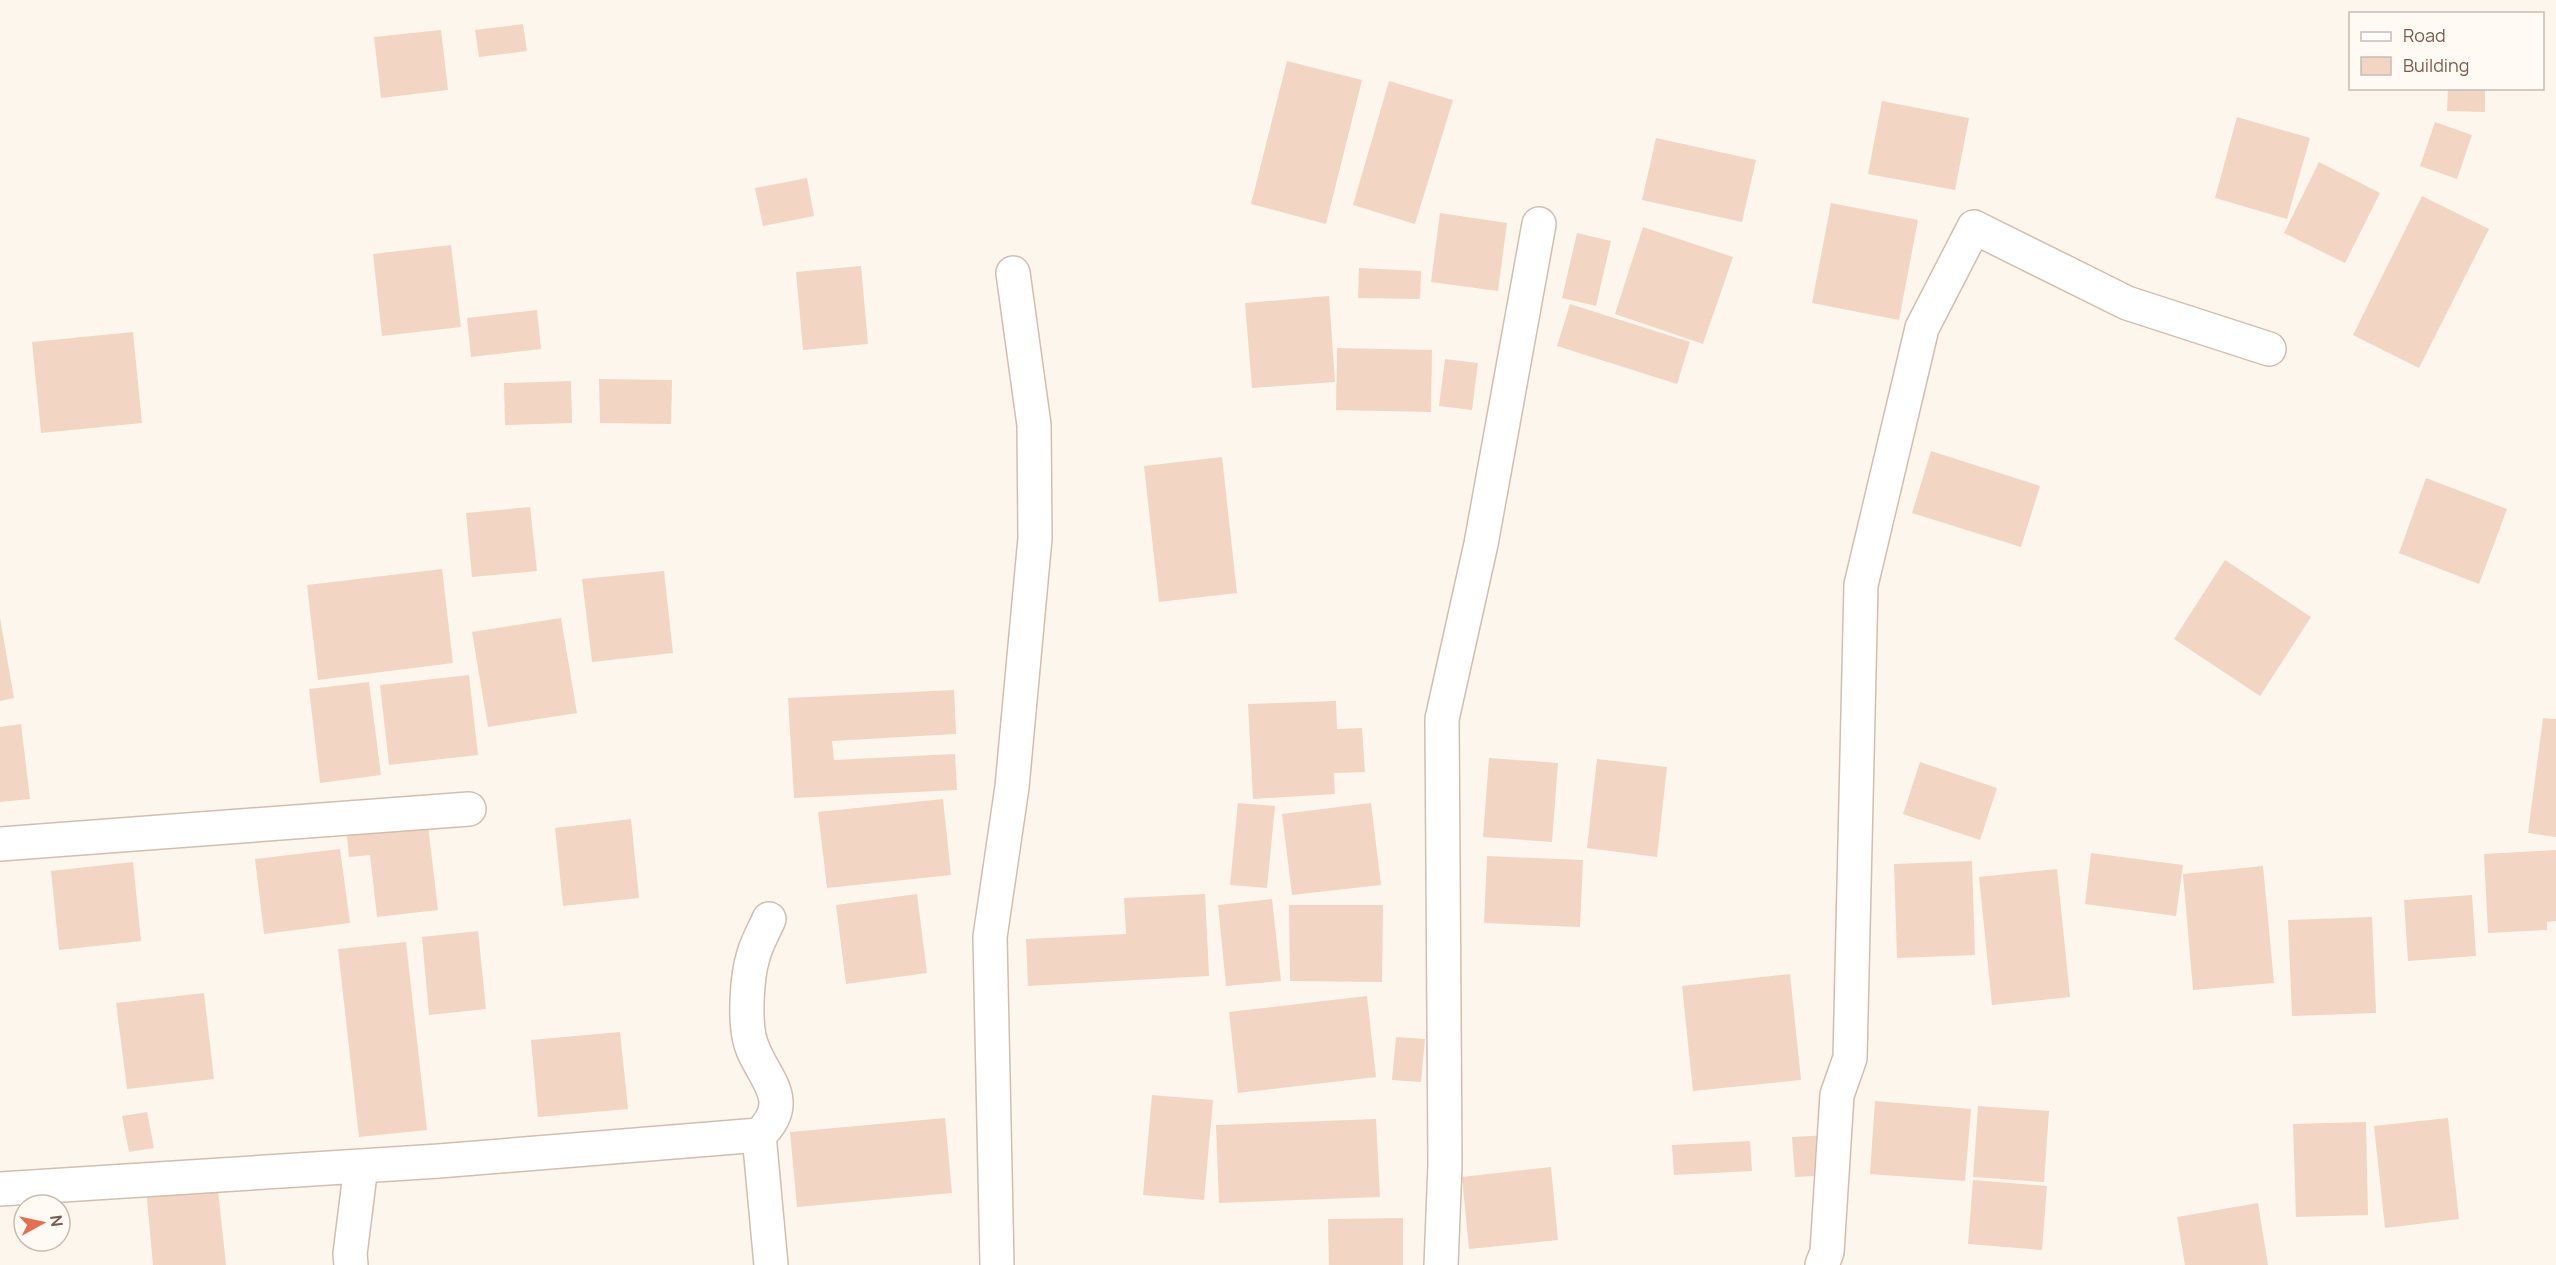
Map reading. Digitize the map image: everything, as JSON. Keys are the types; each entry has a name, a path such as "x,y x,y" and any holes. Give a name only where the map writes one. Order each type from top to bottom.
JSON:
{"street":[{"path":"1441,1265 1445,1165 1442,719 1481,544 1539,224"},
{"path":"1822,1265 1827,1252 1837,1095 1850,1058 1861,585 1922,328 1974,227 2127,303 2269,349"},
{"path":"997,1265 990,937 1012,787 1035,538 1034,425 1013,273"},
{"path":"0,844 469,809"},
{"path":"0,1190 361,1166 759,1135 772,1123 776,1102 773,1084 749,1037 748,1004 752,958 769,919"},
{"path":"759,1135 771,1265"},
{"path":"351,1265 350,1254 361,1166"}],"building":[{"path":"523,24 527,51 479,57 475,30"},
{"path":"441,30 448,90 381,98 374,37"},
{"path":"1287,61 1362,80 1326,224 1251,204"},
{"path":"1389,81 1453,100 1415,224 1353,205"},
{"path":"2448,90 2485,90 2485,112 2447,111"},
{"path":"1882,101 1969,118 1955,190 1868,174"},
{"path":"2237,117 2310,138 2287,219 2215,198"},
{"path":"2435,122 2472,135 2457,179 2420,166"},
{"path":"1656,138 1756,160 1742,222 1642,200"},
{"path":"2319,162 2380,193 2345,263 2284,233"},
{"path":"807,178 814,216 763,226 755,188"},
{"path":"2422,196 2489,229 2419,368 2353,335"},
{"path":"1831,203 1918,220 1899,320 1812,303"},
{"path":"1440,213 1507,223 1498,291 1431,282"},
{"path":"1643,227 1733,257 1703,344 1615,314"},
{"path":"1577,233 1611,241 1596,306 1562,298"},
{"path":"451,245 461,327 382,336 373,254"},
{"path":"861,266 868,344 803,350 796,272"},
{"path":"1359,268 1421,271 1420,299 1358,298"},
{"path":"1329,296 1335,382 1252,388 1245,303"},
{"path":"1570,304 1690,342 1677,384 1557,346"},
{"path":"537,310 541,349 471,357 467,318"},
{"path":"133,332 142,423 41,433 32,342"},
{"path":"1337,348 1432,350 1431,412 1336,410"},
{"path":"1445,359 1478,363 1472,410 1439,406"},
{"path":"599,379 672,380 671,424 600,423"},
{"path":"571,381 572,423 505,425 504,383"},
{"path":"1931,451 2040,486 2021,547 1912,513"},
{"path":"1222,457 1237,593 1159,602 1144,466"},
{"path":"2426,478 2507,509 2479,584 2399,553"},
{"path":"530,507 537,571 472,577 466,513"},
{"path":"2225,560 2311,617 2260,696 2174,639"},
{"path":"442,569 453,663 318,680 307,585"},
{"path":"664,571 673,653 592,662 582,579"},
{"path":"0,618 14,698 0,701"},
{"path":"561,618 577,713 488,727 472,632"},
{"path":"469,675 478,755 389,765 380,685"},
{"path":"369,682 381,775 320,783 309,689"},
{"path":"954,690 956,734 832,741 834,760 955,754 957,790 794,798 788,698"},
{"path":"1336,701 1337,729 1362,728 1365,772 1334,773 1335,794 1253,799 1248,704"},
{"path":"2543,718 2556,719 2556,837 2528,833"},
{"path":"21,724 30,799 0,802 0,727"},
{"path":"1489,758 1558,763 1552,842 1483,837"},
{"path":"1597,759 1667,767 1657,857 1587,848"},
{"path":"1920,762 1997,788 1980,840 1903,814"},
{"path":"943,799 951,875 827,888 818,812"},
{"path":"1238,803 1275,806 1267,888 1230,885"},
{"path":"1371,803 1381,885 1292,895 1282,814"},
{"path":"427,817 438,910 377,917 370,855 349,857 346,826"},
{"path":"631,819 639,898 563,906 555,828"},
{"path":"340,849 350,923 264,934 255,859"},
{"path":"2556,850 2556,921 2547,922 2547,930 2488,933 2484,854"},
{"path":"2091,853 2183,865 2176,916 2085,904"},
{"path":"1487,856 1583,860 1580,927 1484,923"},
{"path":"1972,861 1975,955 1897,958 1894,864"},
{"path":"133,862 141,941 59,950 51,871"},
{"path":"2263,866 2274,983 2193,990 2183,874"},
{"path":"2057,869 2070,997 1992,1005 1979,877"},
{"path":"917,894 927,973 846,984 836,905"},
{"path":"1205,894 1209,976 1028,986 1026,939 1126,934 1124,898"},
{"path":"2472,895 2476,956 2408,961 2404,900"},
{"path":"1272,899 1281,981 1226,986 1218,905"},
{"path":"1289,905 1383,905 1382,982 1290,981"},
{"path":"2372,917 2376,1013 2292,1016 2288,920"},
{"path":"478,931 486,1009 429,1015 422,937"},
{"path":"406,942 427,1130 359,1137 338,949"},
{"path":"1790,974 1801,1080 1693,1091 1682,986"},
{"path":"204,993 214,1079 127,1089 116,1003"},
{"path":"1367,996 1376,1077 1238,1093 1229,1012"},
{"path":"620,1032 628,1109 538,1117 531,1040"},
{"path":"1396,1037 1425,1039 1421,1082 1392,1080"},
{"path":"1152,1095 1213,1100 1204,1200 1143,1195"},
{"path":"1875,1101 1971,1109 1965,1181 1870,1174"},
{"path":"1978,1106 2049,1111 2044,1182 1973,1177"},
{"path":"147,1112 154,1148 129,1152 122,1116"},
{"path":"945,1118 952,1193 797,1207 790,1132"},
{"path":"2448,1118 2459,1219 2385,1228 2374,1126"},
{"path":"1376,1119 1380,1197 1219,1203 1216,1125"},
{"path":"2366,1122 2368,1215 2296,1217 2293,1124"},
{"path":"1829,1135 1832,1175 1795,1177 1792,1137"},
{"path":"1750,1141 1752,1171 1674,1175 1672,1145"},
{"path":"1551,1167 1558,1240 1469,1249 1462,1177"},
{"path":"1973,1180 2047,1186 2042,1250 1968,1244"},
{"path":"217,1181 226,1265 153,1265 146,1188"},
{"path":"2258,1203 2268,1265 2185,1265 2177,1217"},
{"path":"1403,1218 1403,1265 1329,1265 1328,1219"}]}
